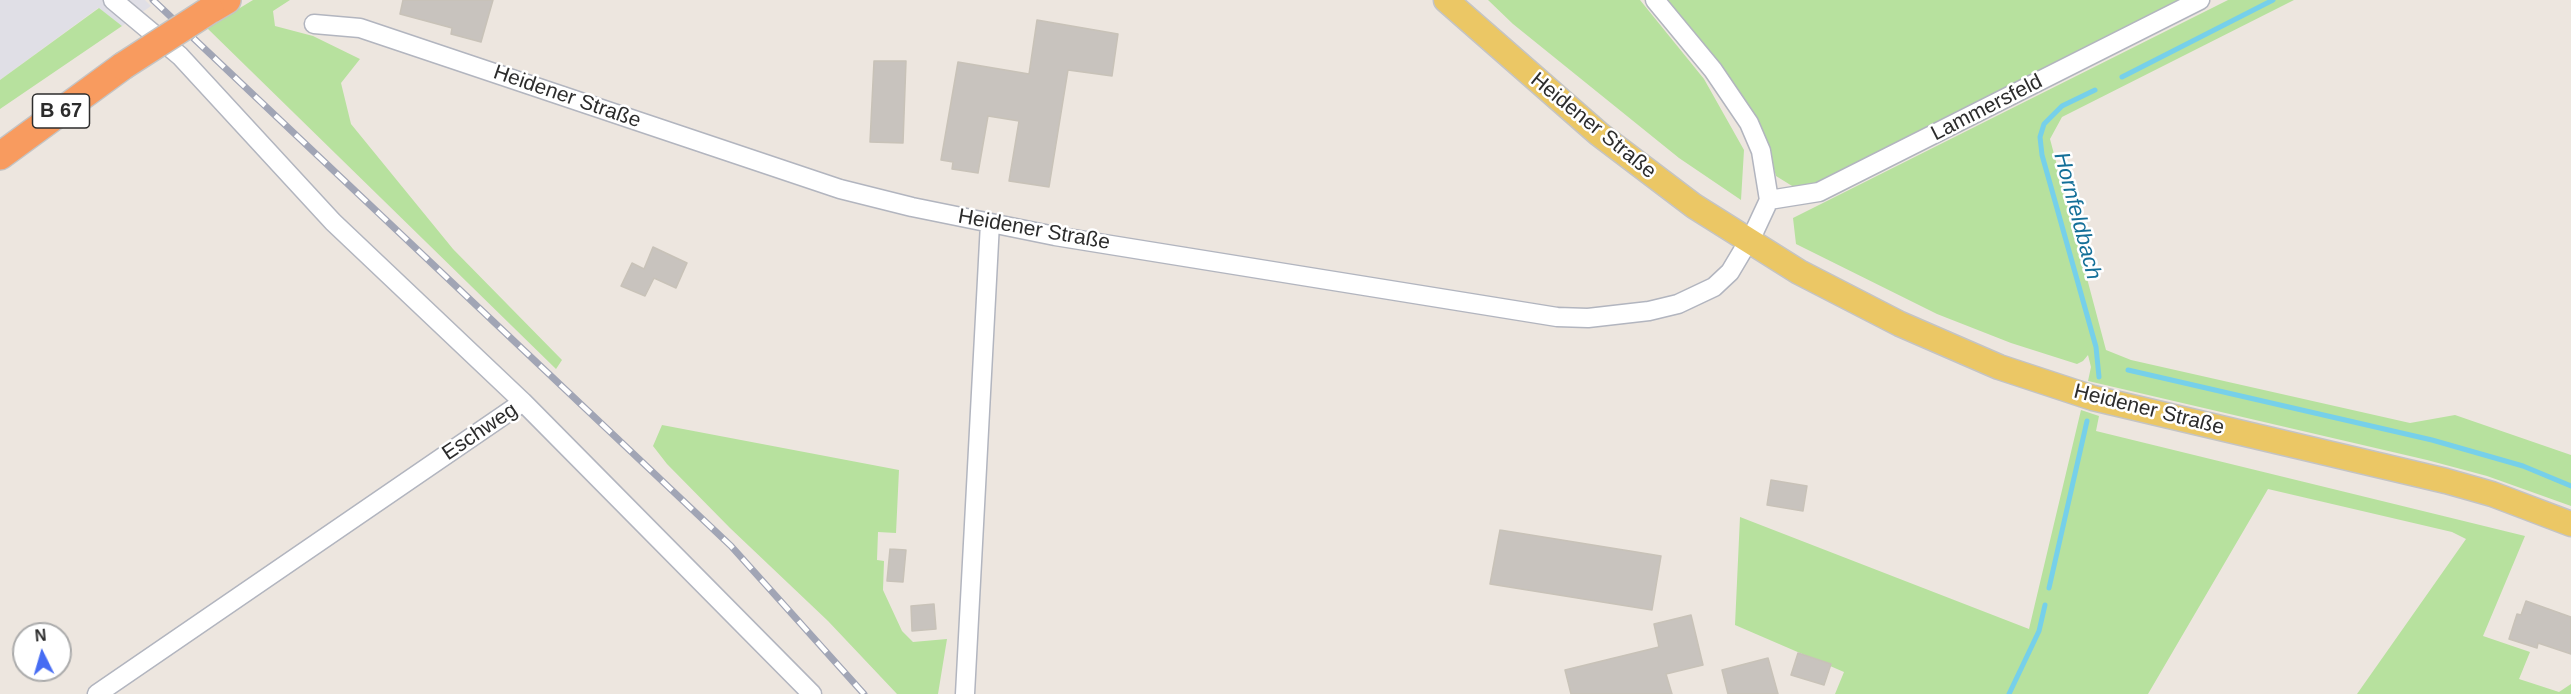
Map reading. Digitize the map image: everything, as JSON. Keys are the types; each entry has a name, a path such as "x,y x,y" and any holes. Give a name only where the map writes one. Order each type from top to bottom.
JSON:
{"highway":[{"name":"B 67","path":"3,134 118,59 210,3"},
{"name":"B 67","path":"0,156 118,59"}],"main road":[{"name":"Heidener Straße","path":"1446,0 1599,134 1694,206 1748,242 1855,303 1956,350 2021,375 2142,411 2446,481 2492,494 2571,524"}],"street":[{"path":"113,0 180,56 333,222 523,402"},
{"path":"1655,0 1713,70 1749,123 1761,151 1769,200 1748,242"},
{"name":"Lammersfeld","path":"1769,200 1819,192 2200,0"},
{"name":"Heidener Straße","path":"314,24 360,28 840,189 912,207 990,223 1557,317 1619,315 1678,304 1714,287 1730,272 1748,242"},
{"path":"964,694 990,223"},
{"name":"Eschweg","path":"97,694 523,402 812,694"}],"shaded area":[{"path":"0,0 145,0 151,6 122,26 98,8 0,80"}],"green space":[{"path":"253,0 290,0 273,11 275,26 313,36 360,59 341,83 351,124 453,249 562,360 556,369 207,28"},
{"path":"1488,0 1640,0 1704,79 1744,150 1741,200 1679,158 1513,24"},
{"path":"1664,0 2185,0 1822,182 1797,189 1776,176 1768,148 1747,103"},
{"path":"2228,0 2294,0 2062,117 2050,139 2106,350 2131,360 2410,423 2455,415 2571,455 2571,506 2487,476 2427,460 2088,381 2091,367 2088,355 2077,364 2011,343 1937,314 1796,244 1793,218"},
{"path":"99,8 122,26 0,109 0,80"},
{"path":"2081,410 2099,416 2096,431 2525,536 2483,636 2530,652 2519,679 2559,692 2571,684 2571,694 2357,694 2466,539 2452,532 2268,489 2148,694 1835,694 1844,672 1735,625 1740,517 2029,629"},
{"path":"662,425 899,470 896,533 878,532 877,560 884,561 883,590 902,631 913,642 947,639 938,694 897,694 828,621 730,528 667,464 653,446"}],"building":[{"path":"403,0 493,0 481,42 451,34 452,28 400,14"},
{"path":"1037,20 1118,34 1112,76 1068,70 1049,187 1009,181 1019,121 988,116 978,173 952,169 953,162 941,160 958,62 1029,74"},
{"path":"874,61 906,61 903,143 870,142"},
{"path":"653,247 687,263 676,288 654,278 645,296 621,286 632,263 644,269"},
{"path":"1771,480 1807,486 1803,511 1767,505"},
{"path":"1500,530 1661,556 1652,610 1490,584"},
{"path":"890,549 906,550 903,582 887,581"},
{"path":"2526,601 2571,617 2571,654 2538,643 2537,648 2509,639 2517,614 2521,615"},
{"path":"934,604 936,629 912,631 911,606"},
{"path":"1691,615 1703,665 1666,674 1672,694 1571,694 1565,670 1659,647 1654,624"},
{"path":"1798,653 1831,664 1824,685 1791,675"},
{"path":"1768,658 1778,694 1728,694 1722,670"}],"waterway":[{"name":"Hornfeldbach","path":"2122,77 2273,0"},
{"name":"Hornfeldbach","path":"2095,90 2062,106 2044,124 2040,137 2042,155 2096,347 2099,377"},
{"path":"2128,370 2432,440 2523,466 2571,486"},
{"name":"Hornfeldbach","path":"2049,588 2087,421"},
{"path":"2009,694 2039,631 2045,605"}],"railway":[{"path":"153,0 731,546 864,694"}]}
